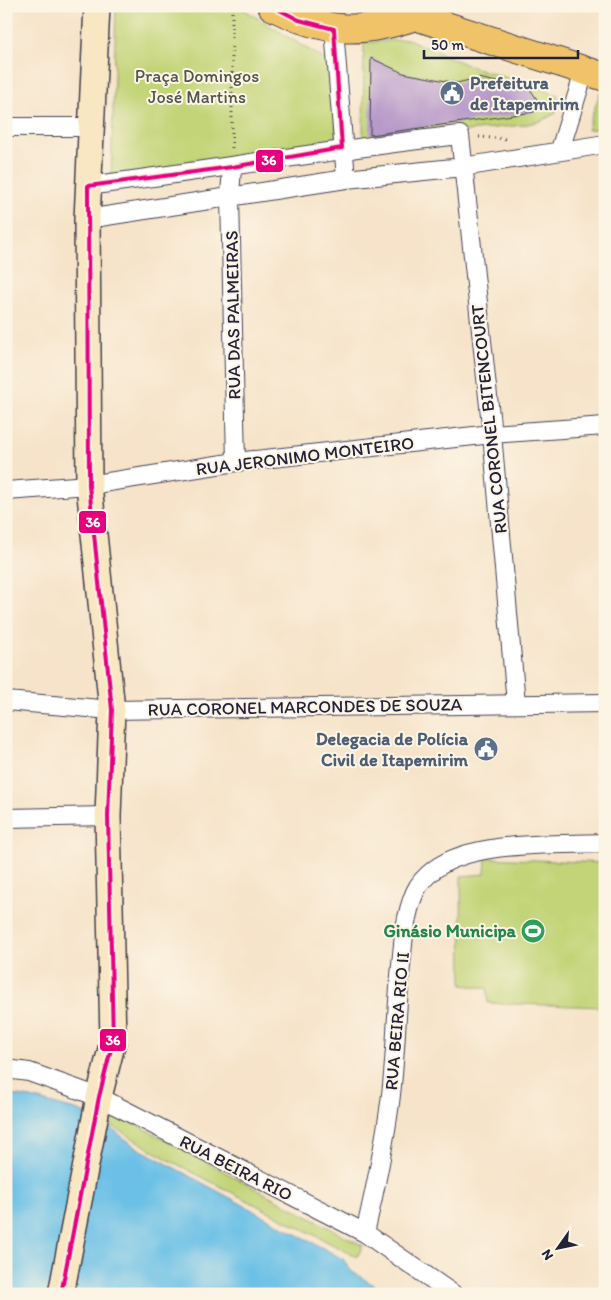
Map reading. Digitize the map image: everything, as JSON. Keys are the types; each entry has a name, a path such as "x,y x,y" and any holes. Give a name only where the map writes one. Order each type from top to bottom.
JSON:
{"main road":[{"path":"61,1294 97,1105 113,1041 108,816 112,710 89,486 87,219 97,6"},
{"path":"272,6 299,20 334,29 364,30 389,25 403,11 595,73"}],"street":[{"path":"334,29 342,148 346,179"},
{"path":"560,150 595,73"},
{"path":"6,127 92,127"},
{"path":"88,186 232,167 342,148 460,135"},
{"name":"RUA CORONEL BITENCOURT","path":"460,135 492,434 516,703"},
{"path":"87,219 346,179 462,167 605,144"},
{"name":"RUA DAS PALMEIRAS","path":"232,167 230,196 236,462"},
{"name":"RUA JERONIMO MONTEIRO","path":"6,492 89,486 236,462 492,434 605,426"},
{"name":"RUA CORONEL MARCONDES DE SOUZA","path":"6,701 112,710 605,703"},
{"path":"6,818 108,816"},
{"name":"RUA BEIRA RIO II","path":"365,1233 380,1168 390,1101 403,939 408,911 416,891 424,878 435,869 448,861 479,850 605,843"},
{"name":"RUA BEIRA RIO","path":"6,1069 29,1072 365,1233 453,1294"}],"path":[{"path":"232,6 232,167"},
{"path":"460,135 516,140"}],"green space":[{"name":"Praça Domingos José Martins","path":"116,6 238,6 332,64 337,147 111,182"},
{"path":"331,6 364,6 365,14"},
{"path":"408,39 467,65 558,95 556,113 541,121 523,125 363,142 364,43"},
{"path":"600,93 605,95 605,127 587,130"},
{"name":"Ginásio Municipa","path":"486,858 605,863 605,1007 488,1003 487,988 462,985 461,876 485,874"},
{"path":"115,1113 363,1246 357,1257 167,1159 109,1124"}],"water":[{"path":"6,1094 31,1098 79,1111 104,1123 136,1147 343,1259 351,1271 388,1294 6,1294"}],"building":[{"name":"Prefeitura de Itapemirim","path":"371,58 403,73 457,83 478,78 530,89 540,104 534,112 370,135"}],"transit line":[{"name":"36","path":"61,1294 99,1097 113,1041 108,816 112,710 89,485 88,186 232,167 342,148 334,29 299,20 272,6"}],"place":[{"name":"Prefeitura de Itapemirim","path":"452,93"},
{"name":"Delegacia de Polícia Civil de Itapemirim","path":"486,749"},
{"name":"Ginásio Municipa","path":"533,931"}]}
